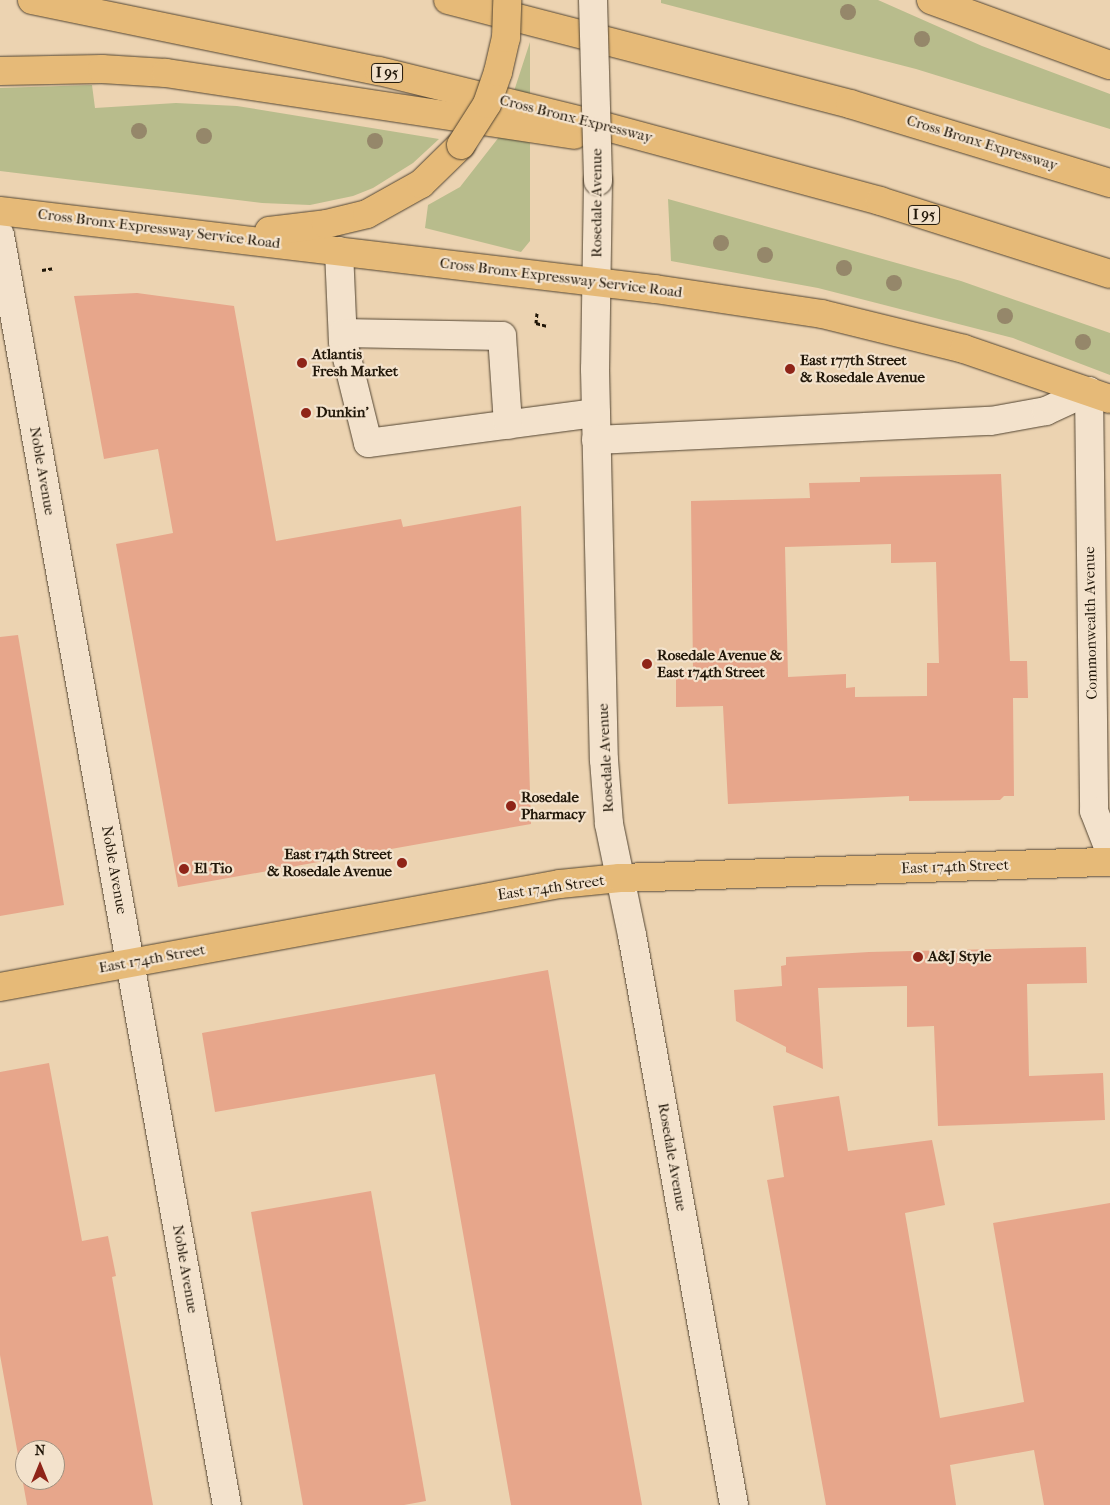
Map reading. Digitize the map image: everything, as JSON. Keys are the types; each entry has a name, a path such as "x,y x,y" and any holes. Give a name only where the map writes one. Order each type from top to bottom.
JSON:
{"main road":[{"name":"Cross Bronx Expressway","path":"32,0 388,73 737,162 880,201 1110,274"},
{"name":"Cross Bronx Expressway","path":"448,0 841,101 1110,183"},
{"path":"162,229 263,231 347,220 404,197 436,172 461,145 486,104 498,72 506,38 507,0"},
{"path":"931,0 1110,65"},
{"path":"0,70 102,69 210,78 737,162"},
{"name":"Cross Bronx Expressway Service Road","path":"0,211 596,282 753,303 896,330 1031,370 1099,395"},
{"name":"East 174th Street","path":"0,988 560,884 620,878 1110,862"}],"street":[{"name":"Rosedale Avenue","path":"593,0 598,181 596,426 604,760 609,824 734,1505"},
{"name":"Noble Avenue","path":"0,235 227,1505"},
{"path":"339,251 342,333 368,443 508,426 991,421 1046,411 1099,395"},
{"path":"342,333 502,336 508,426"},
{"name":"Commonwealth Avenue","path":"1099,395 1094,811 1110,852"}],"path":[{"path":"37,272 55,268"},
{"path":"537,313 536,323 546,326"}],"green space":[{"path":"661,0 878,0 982,46 1110,94 1110,129 916,69 661,3"},
{"path":"530,42 530,241 521,252 425,228 428,205 460,187 499,137"},
{"path":"92,85 95,108 176,103 237,106 439,139 413,163 373,188 353,196 310,205 262,203 0,171 0,88"},
{"path":"668,199 961,281 1110,333 1110,375 1013,338 818,288 671,261"}],"building":[{"path":"137,293 234,306 276,541 401,519 403,527 521,506 531,824 178,887 116,544 173,533 158,449 104,459 74,296"},
{"path":"1001,474 1010,661 1027,661 1028,698 1013,698 1014,796 1004,796 1000,800 909,801 909,796 728,804 723,706 676,707 676,669 693,669 691,501 810,498 809,483 860,482 860,477","holes":["891,544 891,563 936,562 939,663 927,663 927,696 855,697 855,687 846,688 846,674 788,677 785,547"]},
{"path":"18,635 64,905 0,916 0,637"},
{"path":"1086,947 1087,983 1027,984 1029,1076 1103,1073 1105,1120 938,1126 934,1026 907,1027 907,986 818,988 823,1069 786,1052 786,1047 736,1021 734,990 782,986 781,966 786,965 786,957 869,952"},
{"path":"548,970 642,1505 511,1505 435,1074 215,1112 202,1033"},
{"path":"49,1063 82,1241 108,1236 116,1276 112,1277 153,1505 27,1505 24,1490 65,1490 65,1440 15,1440 0,1355 0,1072"},
{"path":"839,1096 848,1151 932,1140 945,1205 905,1213 940,1418 1024,1402 993,1223 1110,1203 1110,1505 1044,1505 1034,1450 950,1465 956,1505 826,1505 767,1180 784,1177 773,1106"},
{"path":"371,1191 426,1501 404,1505 303,1505 251,1212"}],"place":[{"name":"Atlantis Fresh Market","path":"302,363"},
{"name":"East 177th Street & Rosedale Avenue","path":"790,369"},
{"name":"Dunkin'","path":"306,413"},
{"name":"Rosedale Avenue & East 174th Street","path":"647,664"},
{"name":"Rosedale Pharmacy","path":"511,806"},
{"name":"East 174th Street & Rosedale Avenue","path":"402,863"},
{"name":"El Tio","path":"184,869"},
{"name":"A&J Style","path":"918,957"}]}
